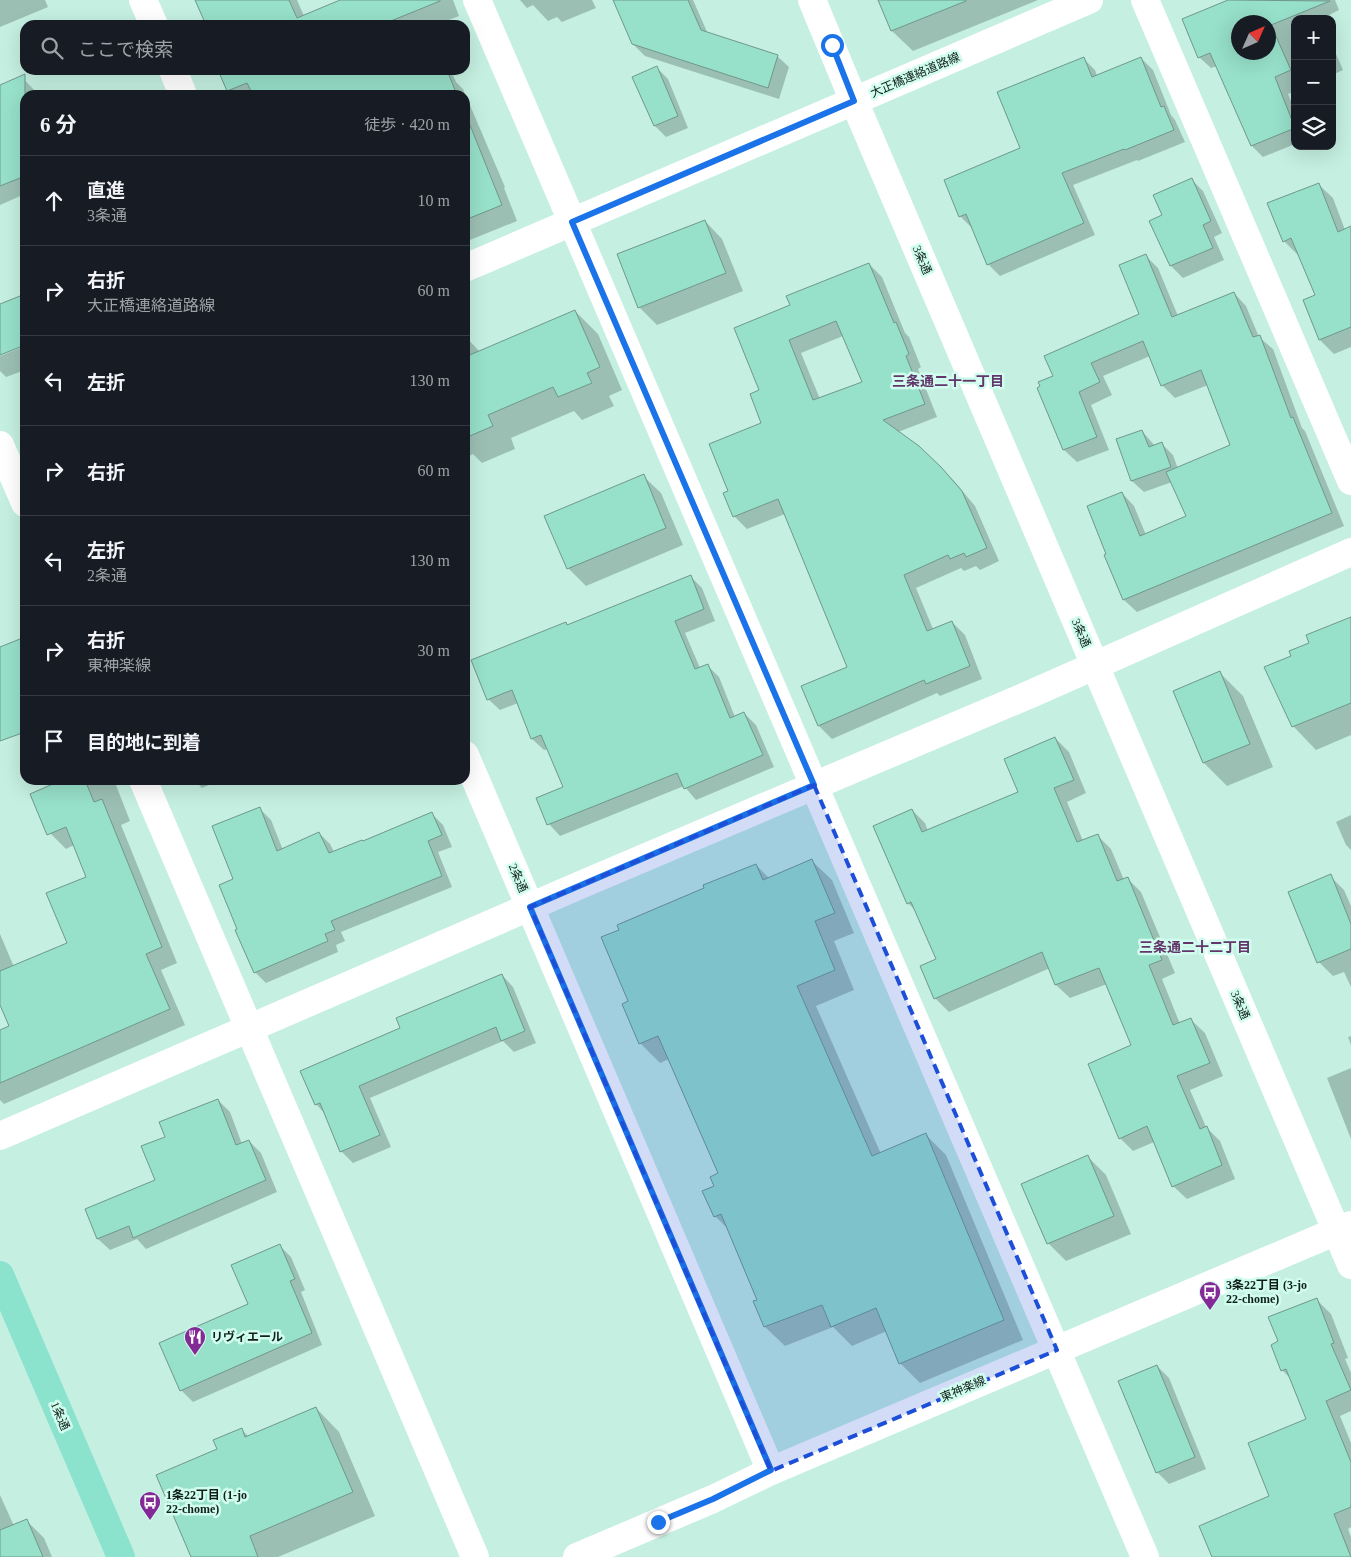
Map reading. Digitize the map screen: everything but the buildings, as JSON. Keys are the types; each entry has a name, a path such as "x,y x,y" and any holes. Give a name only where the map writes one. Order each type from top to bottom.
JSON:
{"main road":[{"name":"1条通","path":"0,1275 121,1557"}],"street":[{"path":"143,0 152,20"},
{"path":"477,0 1145,1557"},
{"name":"3条通","path":"812,0 1095,665 1344,1228 1351,1265"},
{"name":"大正橋連絡道路線","path":"470,266 1089,0"},
{"path":"1145,0 1351,481"},
{"path":"175,75 181,90"},
{"path":"8,458 20,490"},
{"path":"0,1136 814,785 1033,693 1351,552"},
{"name":"2条通","path":"470,766 771,1470"},
{"path":"145,785 475,1557"},
{"name":"東神楽線","path":"577,1557 713,1499 771,1470 1344,1228"}],"highlighted area":[{"path":"814,785 1057,1350 771,1471 530,907"}],"place":[{"name":"3条22丁目 (3-jo 22-chome)","path":"1210,1311"},
{"name":"リヴィエール","path":"195,1356"},
{"name":"1条22丁目 (1-jo 22-chome)","path":"150,1521"}],"district":[{"name":"三条通二十一丁目","path":"948,381"},
{"name":"三条通二十二丁目","path":"1195,947"}],"route":[{"path":"658,1522 713,1499 771,1470 530,907 814,785 572,222 854,101 832,45"}]}
